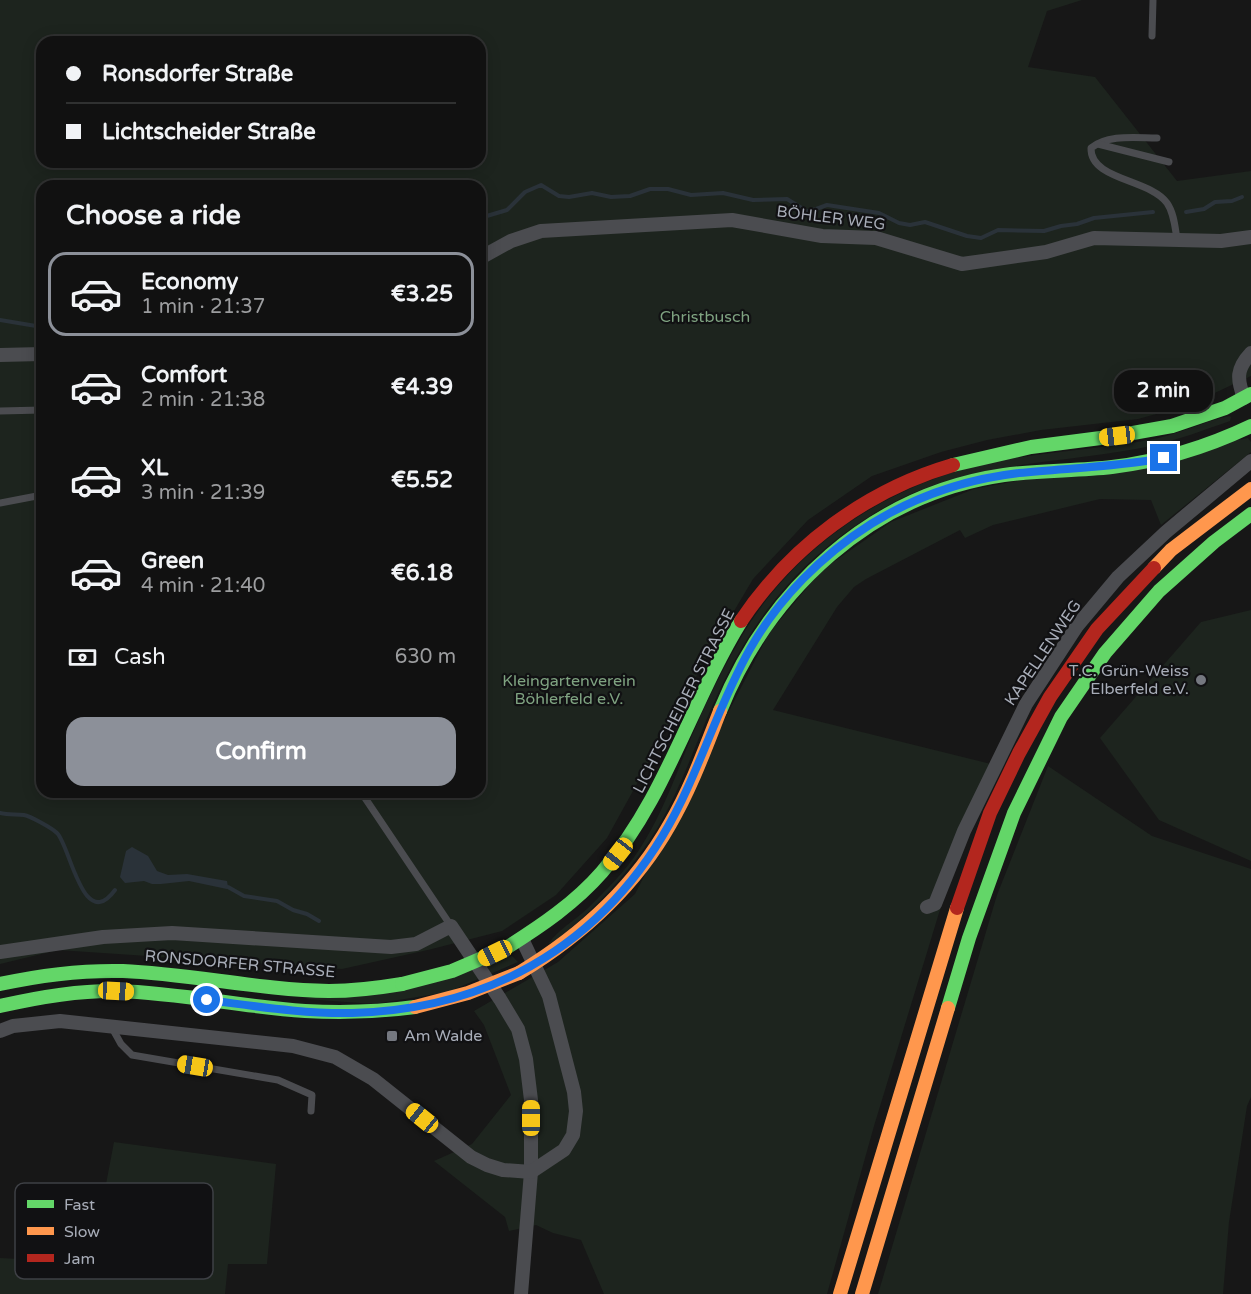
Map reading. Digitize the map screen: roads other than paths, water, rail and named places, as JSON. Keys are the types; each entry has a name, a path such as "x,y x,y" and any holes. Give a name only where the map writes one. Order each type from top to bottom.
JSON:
{"main road":[{"name":"LICHTSCHEIDER STRASSE","path":"506,948 569,906 598,878 618,854 636,829 653,798 721,657 749,609 786,566 823,532 883,493 944,467 1031,447 1138,434 1201,418 1247,400"},
{"path":"0,1006 46,996 93,991 173,995 316,1012 371,1012 415,1007 468,994 519,973 554,953 594,921 639,873 672,822 734,681 761,631 798,584 850,538 910,503 974,481 1018,473 1111,466 1164,458 1207,445 1251,426"},
{"path":"840,1294 962,890 990,813 1019,753 1050,698 1097,629 1171,550 1251,489"},
{"path":"862,1294 969,938 1014,813 1061,717 1105,653 1159,591 1214,542 1251,514"},
{"name":"RONSDORFER STRASSE","path":"0,984 50,973 96,970 168,974 311,990 359,989 402,984 452,971 506,948"}],"street":[{"name":"BÖHLER WEG","path":"486,255 511,241 541,231 732,220 822,236 876,238 962,264 1046,252 1094,238 1221,242 1251,237"},
{"path":"1247,400 1238,380 1242,363 1251,353"},
{"path":"0,356 36,354"},
{"name":"KAPELLENWEG","path":"927,907 935,904 964,831 1026,704 1077,626 1118,577 1166,532 1251,461"},
{"path":"0,952 103,937 172,933 391,947 416,944 451,926 518,1029 526,1059 531,1100 531,1172 521,1294"},
{"path":"0,1031 13,1026 60,1021 292,1046 335,1057 373,1079 471,1157 502,1170 531,1172 564,1150 573,1135 576,1111 574,1092 549,996 522,939"}],"lane":[{"path":"1152,36 1153,0"},
{"path":"1157,138 1114,139 1097,143 1091,148 1091,156 1095,164 1151,190 1168,205 1177,239"},
{"path":"1097,143 1169,162"},
{"path":"0,411 36,410"},
{"path":"0,503 36,496"},
{"path":"365,798 451,926"},
{"path":"111,1026 121,1044 132,1055 278,1080 312,1095 311,1111"}],"waterway":[{"path":"486,216 507,210 525,192 541,185 559,196 569,197 592,193 611,197 630,196 650,189 668,189 691,195 723,193 753,200 787,199 808,212 827,205 879,213 899,223 910,225 925,222 967,236 981,238 998,230 1044,231 1094,218 1153,212"},
{"path":"1186,212 1204,209 1215,202 1232,201 1242,197"},
{"path":"0,320 36,326"},
{"path":"0,813 27,816 57,833 79,882 86,894 94,901 104,901 115,890"},
{"path":"228,887 244,896 277,901 319,921"}],"place":[{"name":"T.C. Grün-Weiss Elberfeld e.V.","path":"1201,680"},
{"name":"Am Walde","path":"392,1036"}],"park label":[{"name":"Christbusch","path":"705,317"},
{"name":"Kleingartenverein Böhlerfeld e.V.","path":"569,690"}]}
